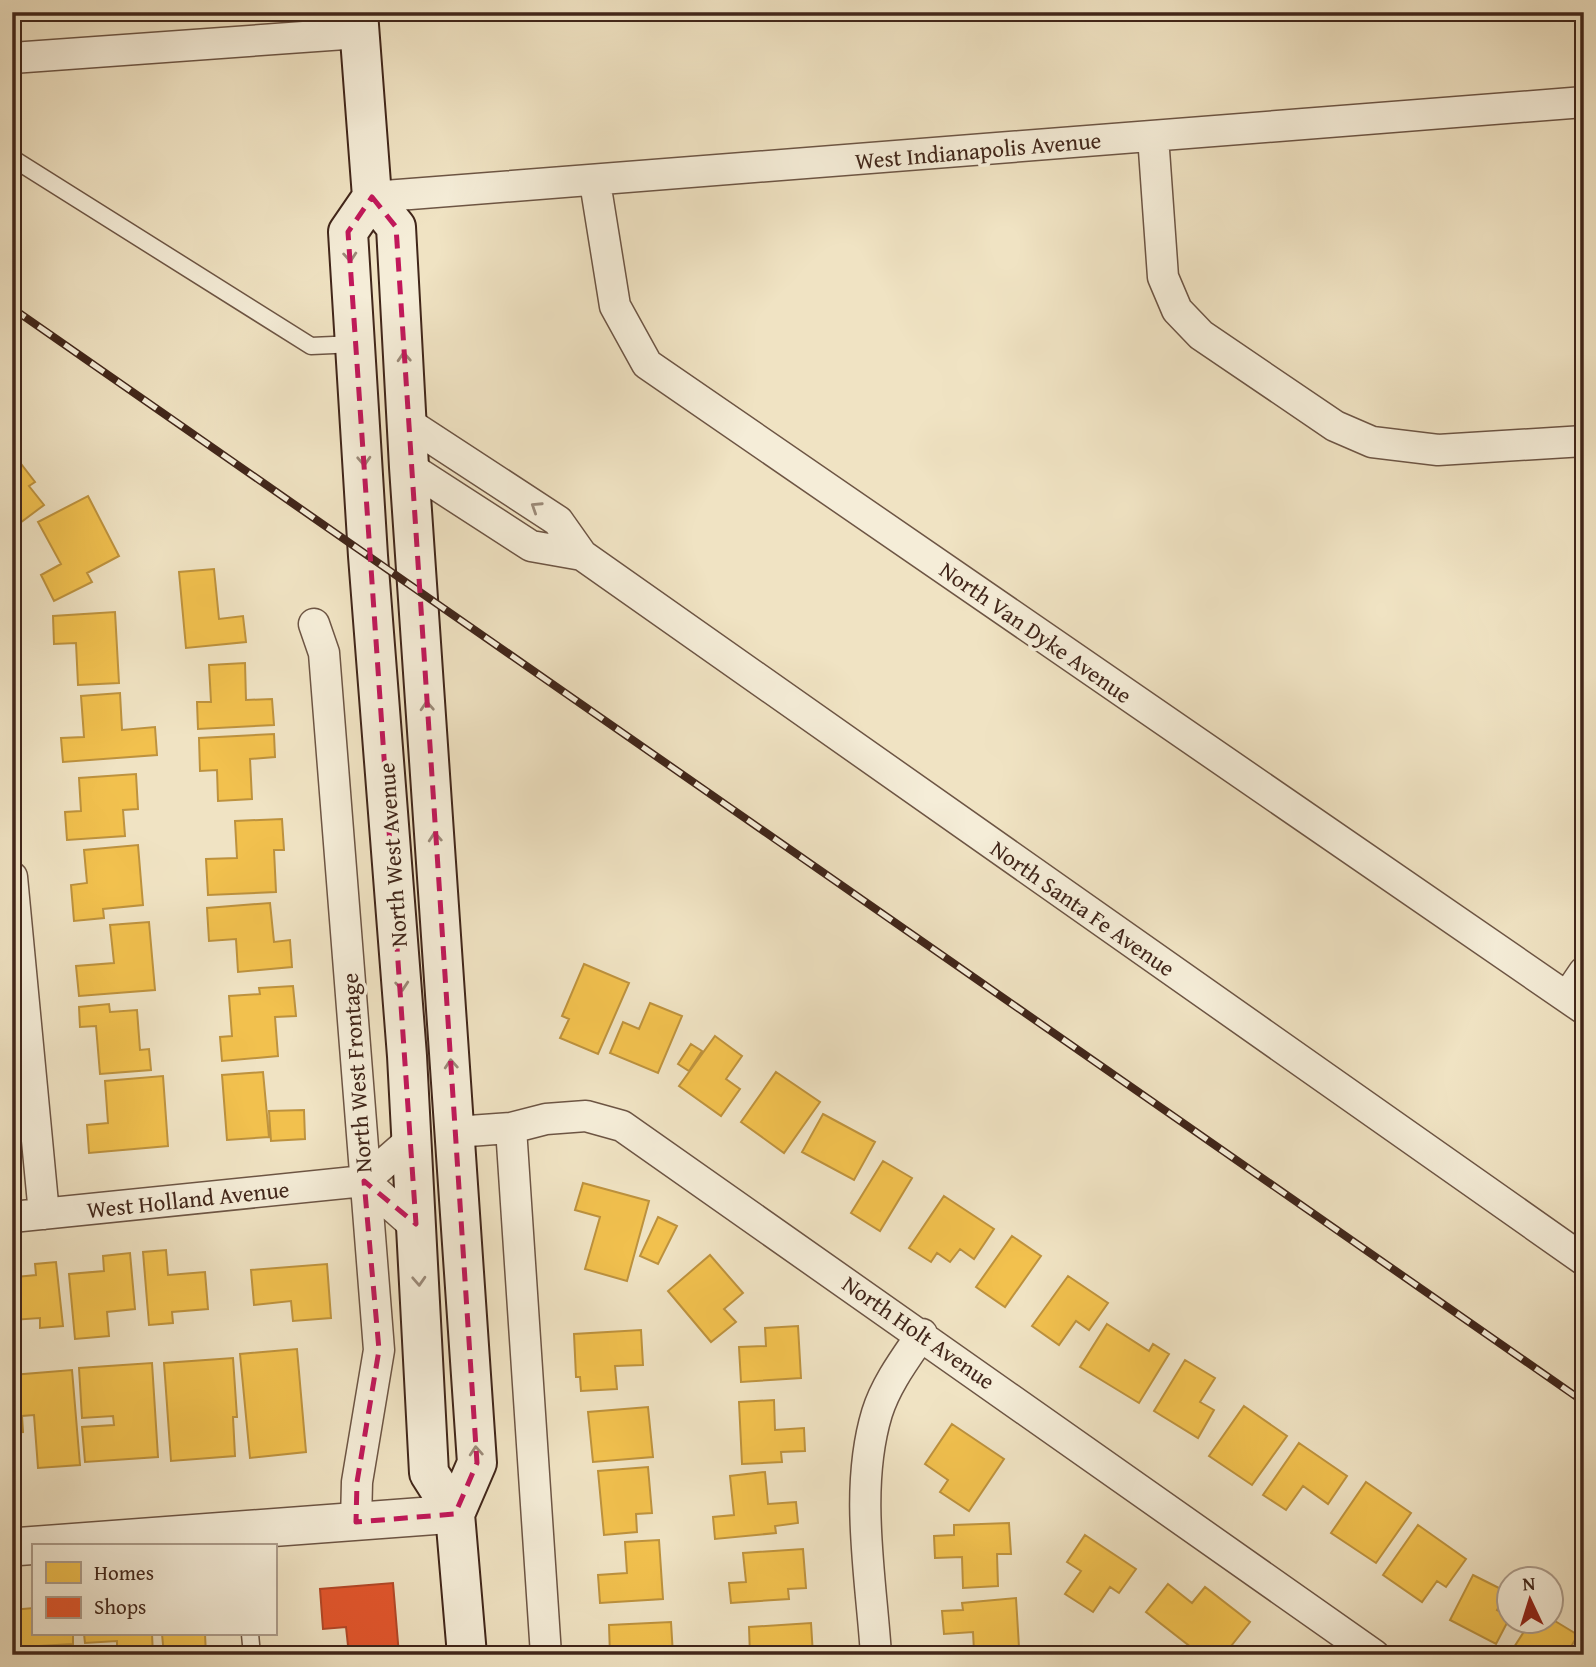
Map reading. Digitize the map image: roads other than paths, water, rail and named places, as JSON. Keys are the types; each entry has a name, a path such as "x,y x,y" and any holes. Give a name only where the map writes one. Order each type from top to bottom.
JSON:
{"main road":[{"path":"358,23 372,197"},
{"name":"North West Avenue","path":"456,1514 429,1473 411,1138 348,232 372,197 396,228 409,467 477,1463 456,1514 467,1655"},
{"path":"356,344 380,368 385,426 391,449 409,467"},
{"path":"411,1138 455,1132"}],"street":[{"path":"12,58 358,23"},
{"name":"West Indianapolis Avenue","path":"372,197 595,182 1584,102"},
{"path":"1153,136 1163,277 1177,310 1201,335 1335,426 1373,442 1438,450 1584,441"},
{"name":"North Van Dyke Avenue","path":"595,182 615,306 647,365 1575,1003"},
{"name":"North Santa Fe Avenue","path":"408,423 558,521 582,555 1584,1260"},
{"name":"North Santa Fe Avenue","path":"409,467 531,546 582,555"},
{"name":"North West Frontage","path":"314,624 324,653 379,1350 357,1482 356,1522"},
{"path":"12,877 44,1214"},
{"path":"1575,1003 1584,972"},
{"name":"North Holt Avenue","path":"455,1132 511,1128 547,1119 586,1116 622,1126 922,1334 1355,1650"},
{"path":"511,1128 546,1655"},
{"path":"411,1138 364,1181 416,1227"},
{"name":"West Holland Avenue","path":"12,1217 364,1181"},
{"path":"876,1655 866,1504 870,1451 877,1412 895,1374 922,1334"},
{"path":"89,1544 242,1538 356,1522 456,1514"},
{"path":"12,1547 32,1546"}],"lane":[{"path":"12,158 311,346 356,344"},
{"path":"250,1636 252,1655"}],"railway":[{"path":"12,308 1584,1402"}]}
